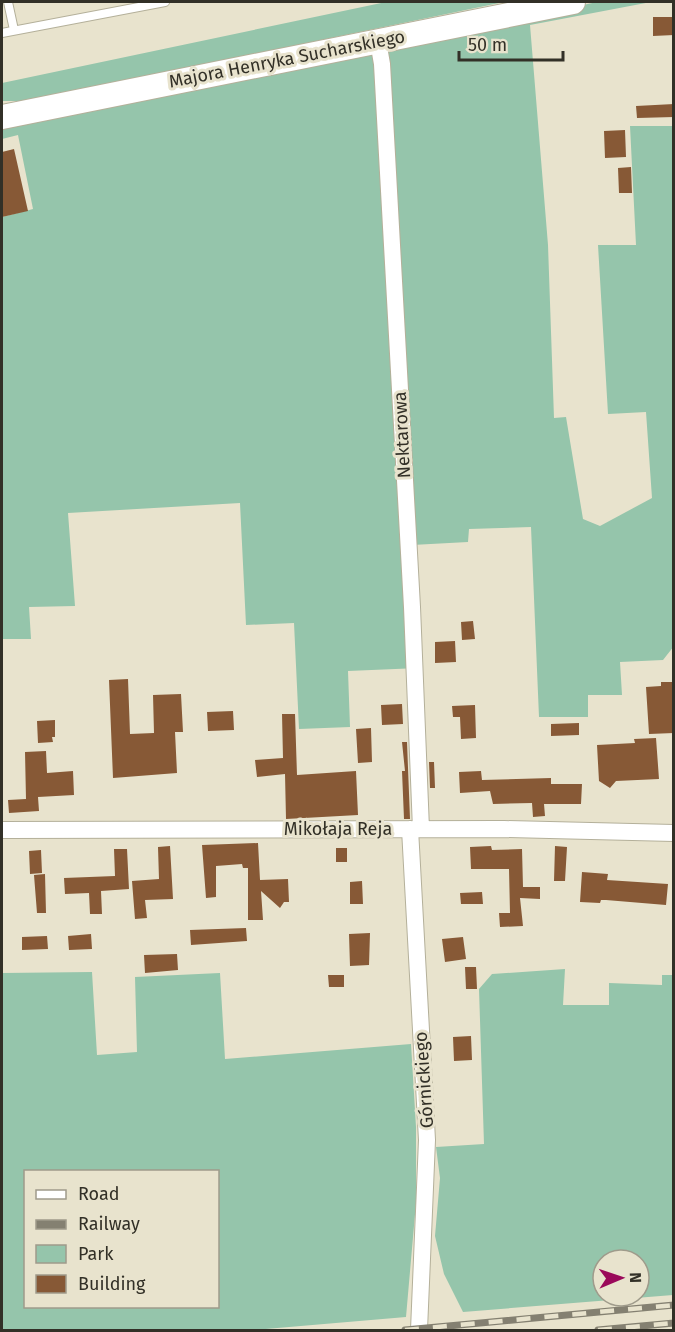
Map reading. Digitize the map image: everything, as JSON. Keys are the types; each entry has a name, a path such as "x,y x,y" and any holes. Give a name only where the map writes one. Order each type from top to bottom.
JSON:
{"street":[{"name":"Majora Henryka Sucharskiego","path":"2,117 573,2"},
{"name":"Nektarowa","path":"378,41 382,64 412,607 416,829"},
{"name":"Mikołaja Reja","path":"2,830 416,829 674,832"},
{"name":"Górnickiego","path":"416,829 428,1140 419,1330"}],"lane":[{"path":"8,2 14,30"},
{"path":"2,33 165,2"}],"green space":[{"path":"386,2 504,2 29,101 2,101 2,83"},
{"path":"597,2 651,2 530,25 548,245 554,418 566,417 583,519 600,526 652,498 646,412 608,414 598,245 636,245 630,126 673,126 674,646 663,660 620,662 622,695 588,695 588,717 539,717 531,527 469,529 468,542 412,545 419,668 348,671 350,727 299,729 294,623 246,625 240,503 68,513 75,606 29,607 31,639 2,639 2,217 33,209 18,135 2,139 2,129"},
{"path":"565,969 563,1005 609,1005 609,983 662,985 662,975 673,975 673,1295 651,1297 651,1248 591,1248 591,1302 463,1312 444,1274 435,1236 440,1178 436,1147 484,1144 479,989 492,974"},
{"path":"92,972 97,1055 137,1052 135,977 220,973 225,1059 411,1044 416,1127 416,1203 406,1317 254,1330 2,1330 2,973"}],"building":[{"path":"653,17 674,17 674,35 653,36"},
{"path":"674,104 674,117 637,118 636,106"},
{"path":"625,130 626,157 605,158 604,131"},
{"path":"14,149 28,211 2,217 2,152"},
{"path":"631,167 632,193 619,193 618,168"},
{"path":"473,621 475,639 462,640 461,622"},
{"path":"455,641 456,662 435,663 435,642"},
{"path":"128,679 130,734 154,733 153,695 181,694 183,732 175,732 177,773 113,778 109,680"},
{"path":"661,682 672,682 674,733 649,734 646,687 661,686"},
{"path":"402,704 403,724 382,725 381,705"},
{"path":"475,705 476,738 461,739 460,717 453,717 452,706"},
{"path":"233,711 234,730 208,731 207,712"},
{"path":"282,714 295,714 297,775 356,771 358,815 286,819 285,774 257,777 255,760 283,758"},
{"path":"55,720 53,742 38,743 37,721"},
{"path":"579,723 579,735 551,736 551,724"},
{"path":"371,728 372,762 358,763 356,729"},
{"path":"656,738 659,779 616,781 610,788 599,781 597,745 635,743 634,739"},
{"path":"402,742 407,742 410,819 404,819 402,771 405,771"},
{"path":"46,751 47,773 73,771 74,795 38,797 39,811 9,813 8,800 26,799 25,752"},
{"path":"429,762 434,762 435,788 430,788"},
{"path":"481,771 482,780 551,778 551,784 582,784 581,804 544,804 545,816 533,817 532,803 493,804 490,791 460,793 459,772"},
{"path":"258,843 260,880 288,879 289,902 284,902 280,908 261,891 263,920 248,920 248,868 243,868 242,864 216,866 216,897 206,898 202,845"},
{"path":"170,846 173,899 145,900 147,918 135,919 132,881 159,879 158,847"},
{"path":"491,846 492,850 522,849 523,887 540,887 540,899 520,898 523,926 500,927 499,913 510,913 509,869 471,869 470,847"},
{"path":"555,846 567,847 565,881 554,881"},
{"path":"336,848 347,848 347,862 336,862"},
{"path":"114,849 127,849 129,889 101,891 102,914 90,914 89,893 65,894 64,878 115,876"},
{"path":"41,850 42,873 30,874 29,851"},
{"path":"582,872 608,874 607,880 668,884 666,905 606,900 601,900 600,903 580,902"},
{"path":"45,874 46,913 37,913 34,875"},
{"path":"362,881 363,904 350,904 350,882"},
{"path":"482,892 483,904 461,904 460,893"},
{"path":"246,928 247,941 191,945 190,930"},
{"path":"370,933 369,965 350,966 349,934"},
{"path":"91,934 92,949 69,950 68,936"},
{"path":"47,936 48,949 22,950 22,937"},
{"path":"463,937 466,959 445,962 442,939"},
{"path":"177,954 178,970 145,973 144,955"},
{"path":"465,967 476,967 477,989 466,989"},
{"path":"328,975 344,975 344,987 329,987"},
{"path":"471,1036 472,1060 454,1061 453,1037"}],"railway":[{"path":"405,1330 674,1305"},
{"path":"598,1330 674,1323"}]}
